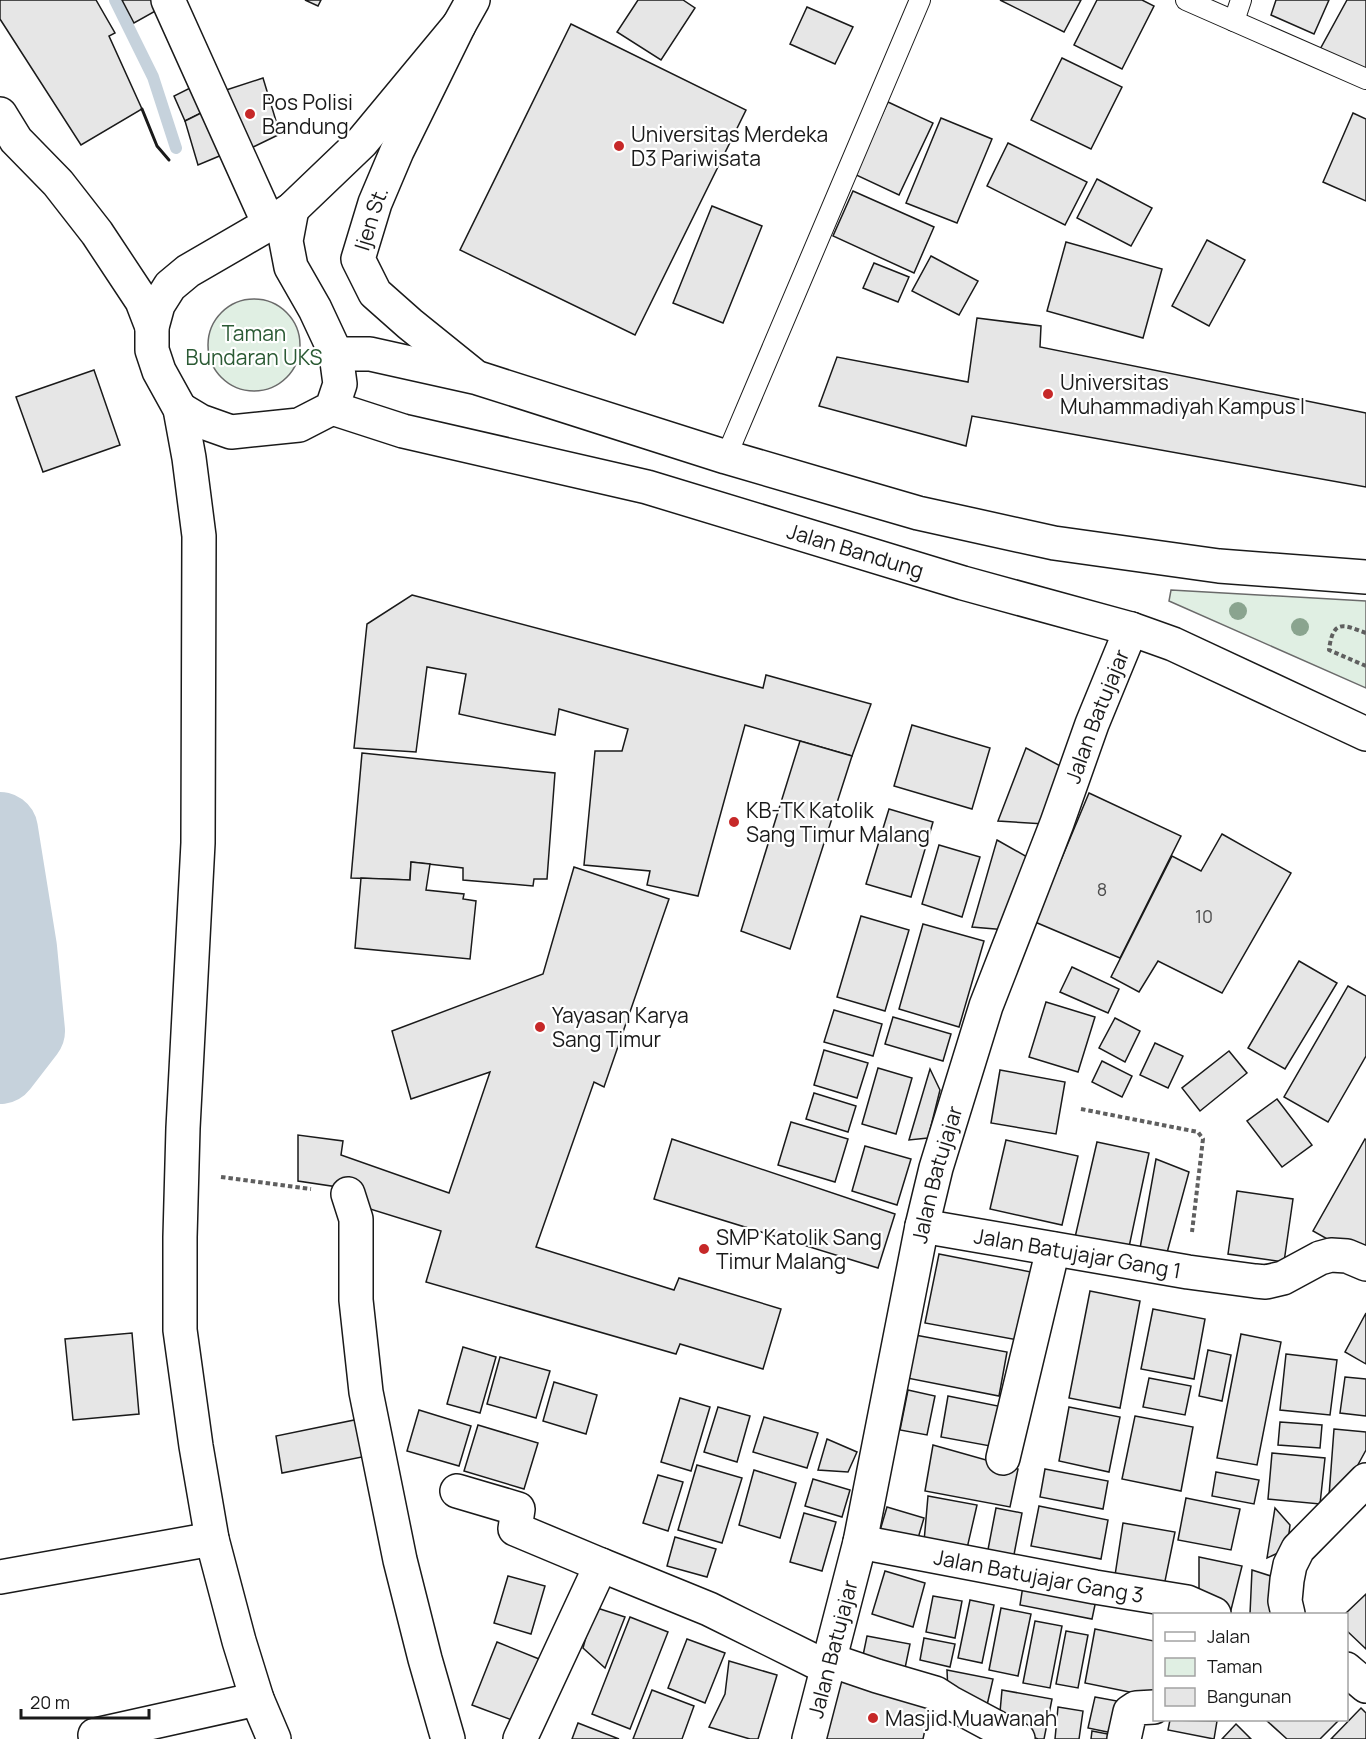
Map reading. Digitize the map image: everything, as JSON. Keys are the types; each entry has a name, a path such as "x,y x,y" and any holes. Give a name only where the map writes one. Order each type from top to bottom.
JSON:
{"main road":[{"path":"168,0 280,216 291,267 315,309 336,354 340,384 332,408 299,425 231,432 200,420 180,409"},
{"name":"Ijen St.","path":"280,216 362,142 466,12"},
{"name":"Ijen St.","path":"466,12 397,151 375,203 358,260 375,293 478,378"},
{"path":"5,136 58,183 98,233 142,301 152,327"},
{"path":"274,1739 257,1699 239,1641 212,1539 180,1330 183,1128 198,843 199,536 180,409 159,371 152,350 152,327 158,305 170,286 188,271 280,216"},
{"path":"336,354 370,354 478,378 726,457 918,513 1054,543 1219,566 1366,577"},
{"name":"Jalan Bandung","path":"332,408 403,431 647,487 963,583 1131,629 1173,644 1366,734"},
{"name":"Jalan Batujajar","path":"809,1739 860,1542 922,1226 936,1168 986,1006 1057,823 1092,724 1131,629"},
{"path":"348,1194 356,1219 356,1300 366,1392 400,1560 448,1739"},
{"name":"Jalan Batujajar Gang 1","path":"922,1226 1188,1272"},
{"path":"1003,1458 1053,1249"},
{"path":"1188,1272 1266,1282 1283,1278 1320,1258 1331,1255 1347,1256 1366,1264"},
{"path":"1288,1613 1285,1601 1287,1580 1290,1565 1298,1549 1366,1480"},
{"path":"458,1491 518,1509 515,1530 709,1609 829,1664 935,1693 1018,1739"},
{"path":"0,1577 212,1539"},
{"name":"Jalan Batujajar Gang 3","path":"860,1542 1095,1587 1187,1602 1205,1613"},
{"path":"520,1739 601,1565"},
{"path":"1348,1670 1366,1686"},
{"path":"95,1735 257,1699"},
{"path":"1124,1739 1130,1712 1136,1708 1153,1707"}],"lane":[{"path":"726,457 920,0"},
{"path":"1186,0 1366,79"},
{"path":"1234,21 1241,0"}],"path":[{"path":"1366,633 1340,625 1330,643 1329,650 1366,666"},
{"name":"Jalan Batujajar Gang 1","path":"1081,1109 1198,1132 1203,1138 1188,1272"},
{"path":"252,1181 348,1194"}],"green space":[{"name":"Taman Bundaran UKS","path":"254,299 271,303 286,313 296,328 300,345 296,362 286,377 271,387 254,391 237,387 222,377 212,362 208,345 212,328 222,313 237,303"},
{"path":"1171,590 1366,601 1366,688 1169,601"}],"building":[{"path":"0,0 96,0 115,33 109,36 142,109 81,145 0,19"},
{"path":"122,0 166,0 168,4 134,23"},
{"path":"305,0 321,0 318,6"},
{"path":"638,0 683,0 695,8 661,60 617,32"},
{"path":"1000,0 1081,0 1064,32"},
{"path":"1097,0 1142,0 1154,6 1122,69 1074,45"},
{"path":"1276,0 1329,0 1314,34 1271,15"},
{"path":"1347,0 1366,0 1366,76 1318,53"},
{"path":"807,7 853,27 835,64 790,44"},
{"name":"Universitas Merdeka D3 Pariwisata","path":"571,24 746,110 635,335 460,250"},
{"path":"1062,58 1122,87 1091,149 1031,120"},
{"name":"Pos Polisi Bandung","path":"263,78 280,134 243,152 217,93"},
{"path":"198,84 209,109 185,121 174,96"},
{"path":"888,102 933,123 899,195 854,174"},
{"path":"209,109 229,152 198,165 185,121"},
{"path":"1353,113 1366,119 1366,201 1323,182"},
{"path":"941,118 992,139 957,223 906,203"},
{"path":"1008,143 1087,182 1065,225 987,186"},
{"path":"1097,179 1152,208 1131,246 1077,218"},
{"path":"853,191 934,227 914,273 833,236"},
{"path":"712,206 762,226 723,323 673,303"},
{"path":"1207,240 1245,260 1209,326 1172,306"},
{"path":"1066,242 1162,269 1143,338 1047,311"},
{"path":"931,256 978,281 959,315 912,291"},
{"path":"874,263 909,277 898,302 863,288"},
{"name":"Universitas Muhammadiyah Kampus I","path":"977,318 1041,326 1040,347 1366,413 1366,487 972,416 966,446 819,406 837,357 968,382"},
{"path":"94,370 120,445 43,472 16,397"},
{"path":"412,595 763,688 766,675 871,704 852,756 745,725 698,896 647,885 650,871 584,865 595,751 622,751 628,729 559,709 555,735 459,714 466,674 427,667 416,752 354,748 367,624"},
{"path":"912,725 990,748 972,809 894,786"},
{"path":"800,741 852,756 790,949 741,931"},
{"path":"1026,748 1068,770 1045,824 998,821"},
{"path":"362,753 555,773 547,879 534,879 533,886 463,880 463,868 411,862 410,880 351,878"},
{"path":"1089,793 1181,836 1120,958 1035,922"},
{"path":"889,809 933,822 911,897 866,884"},
{"path":"1222,834 1291,873 1222,993 1158,961 1139,992 1111,977 1172,856 1201,871"},
{"path":"997,840 1029,858 1007,930 972,927"},
{"path":"939,845 980,857 962,917 922,904"},
{"path":"411,862 430,864 426,890 464,894 463,899 476,901 470,959 355,948 361,878 410,880"},
{"path":"574,867 669,899 604,1087 594,1082 536,1247 674,1290 679,1278 781,1309 763,1369 680,1344 676,1354 426,1282 441,1231 354,1204 351,1189 298,1181 298,1135 343,1141 341,1155 449,1193 490,1072 411,1099 392,1031 543,974"},
{"path":"861,916 909,930 885,1011 837,997"},
{"path":"923,924 984,941 959,1027 899,1009"},
{"path":"1299,961 1337,983 1285,1069 1248,1048"},
{"path":"1072,967 1119,989 1108,1013 1060,992"},
{"path":"1348,986 1366,996 1366,1056 1328,1122 1284,1097"},
{"path":"1046,1002 1095,1017 1078,1072 1029,1057"},
{"path":"834,1010 882,1024 873,1056 824,1042"},
{"path":"893,1017 951,1034 943,1061 885,1044"},
{"path":"1115,1018 1140,1031 1125,1062 1099,1048"},
{"path":"1155,1043 1183,1056 1168,1088 1140,1075"},
{"path":"824,1050 868,1063 857,1098 814,1085"},
{"path":"1229,1051 1247,1073 1200,1111 1182,1088"},
{"path":"1102,1061 1132,1076 1122,1097 1092,1082"},
{"path":"878,1068 912,1078 896,1134 862,1124"},
{"path":"930,1069 940,1090 928,1138 909,1140"},
{"path":"1000,1070 1065,1082 1056,1134 991,1123"},
{"path":"814,1093 856,1106 848,1132 806,1119"},
{"path":"1277,1099 1312,1145 1282,1167 1247,1121"},
{"path":"791,1122 848,1139 835,1182 778,1165"},
{"path":"672,1139 895,1214 878,1268 654,1199"},
{"path":"1365,1139 1366,1250 1361,1258 1313,1231"},
{"path":"1006,1140 1078,1156 1062,1225 990,1209"},
{"path":"1097,1142 1149,1153 1129,1247 1073,1246"},
{"path":"865,1146 911,1159 897,1205 852,1191"},
{"path":"1156,1159 1189,1172 1165,1260 1139,1254"},
{"path":"1237,1191 1293,1199 1284,1262 1228,1254"},
{"path":"939,1254 1031,1272 1018,1340 925,1323"},
{"path":"1090,1291 1140,1301 1120,1408 1069,1398"},
{"path":"1153,1309 1205,1319 1194,1379 1141,1369"},
{"path":"1366,1313 1366,1364 1345,1352"},
{"path":"132,1333 139,1414 73,1420 65,1339"},
{"path":"1241,1334 1281,1342 1257,1465 1217,1458"},
{"path":"915,1335 1007,1352 999,1396 907,1378"},
{"path":"463,1347 496,1357 480,1413 447,1404"},
{"path":"1208,1350 1231,1355 1222,1401 1199,1396"},
{"path":"1286,1354 1337,1360 1330,1415 1280,1410"},
{"path":"500,1357 550,1371 536,1418 487,1404"},
{"path":"1345,1377 1366,1379 1366,1416 1340,1413"},
{"path":"1149,1378 1191,1386 1185,1415 1143,1407"},
{"path":"554,1382 597,1395 586,1434 543,1421"},
{"path":"908,1390 935,1396 927,1435 900,1430"},
{"path":"948,1396 1008,1408 1001,1448 941,1437"},
{"path":"680,1398 710,1407 691,1471 661,1462"},
{"path":"718,1407 750,1416 737,1462 704,1452"},
{"path":"1069,1407 1120,1417 1109,1472 1059,1461"},
{"path":"419,1410 471,1426 459,1466 407,1451"},
{"path":"1135,1416 1193,1427 1181,1491 1122,1479"},
{"path":"369,1417 377,1454 282,1473 276,1436"},
{"path":"764,1417 818,1433 807,1468 753,1452"},
{"path":"1280,1422 1322,1425 1320,1448 1278,1445"},
{"path":"478,1425 538,1443 524,1489 464,1471"},
{"path":"1334,1429 1366,1432 1366,1450 1349,1481 1329,1496"},
{"path":"827,1439 857,1452 848,1472 818,1470"},
{"path":"933,1445 1018,1469 1010,1507 925,1491"},
{"path":"1272,1453 1325,1458 1320,1504 1268,1499"},
{"path":"697,1465 742,1478 722,1543 678,1530"},
{"path":"1045,1469 1108,1481 1103,1509 1040,1497"},
{"path":"754,1470 796,1483 780,1538 739,1525"},
{"path":"1216,1472 1259,1480 1254,1504 1212,1496"},
{"path":"658,1475 683,1482 668,1531 643,1523"},
{"path":"813,1479 850,1490 842,1517 805,1506"},
{"path":"928,1496 977,1505 965,1557 923,1553"},
{"path":"1186,1498 1240,1509 1231,1550 1178,1540"},
{"path":"1039,1506 1108,1520 1101,1559 1031,1546"},
{"path":"887,1507 924,1518 916,1545 879,1534"},
{"path":"996,1508 1022,1513 1012,1565 986,1560"},
{"path":"1275,1508 1290,1525 1287,1549 1267,1558"},
{"path":"804,1513 836,1522 822,1571 790,1562"},
{"path":"1123,1523 1175,1532 1163,1591 1114,1582"},
{"path":"675,1537 716,1549 707,1577 667,1566"},
{"path":"1199,1557 1242,1566 1231,1610 1199,1604"},
{"path":"1252,1570 1274,1577 1285,1613 1250,1613"},
{"path":"885,1571 925,1583 913,1627 872,1614"},
{"path":"508,1576 545,1586 531,1634 494,1623"},
{"path":"1023,1586 1096,1600 1092,1619 1020,1605"},
{"path":"1366,1594 1366,1649 1348,1632 1348,1613 1346,1613"},
{"path":"933,1596 962,1601 955,1638 926,1632"},
{"path":"970,1600 994,1605 982,1663 958,1658"},
{"path":"594,1607 625,1617 605,1668 583,1648"},
{"path":"1001,1608 1031,1614 1018,1676 989,1670"},
{"path":"630,1617 668,1632 630,1729 592,1714"},
{"path":"1035,1621 1062,1626 1050,1688 1023,1683"},
{"path":"1095,1629 1153,1641 1153,1697 1085,1683"},
{"path":"1066,1631 1088,1635 1078,1688 1056,1684"},
{"path":"867,1636 910,1644 903,1678 860,1670"},
{"path":"924,1638 955,1644 950,1667 920,1660"},
{"path":"687,1639 725,1653 705,1703 668,1688"},
{"path":"497,1642 544,1661 520,1723 472,1705"},
{"path":"729,1661 777,1675 758,1739 750,1739 709,1727 725,1694"},
{"name":"Masjid Muawanah","path":"832,1667 932,1697 923,1739 814,1739"},
{"path":"947,1670 993,1679 985,1714 948,1693"},
{"path":"652,1690 694,1706 682,1739 633,1739"},
{"path":"1002,1690 1052,1699 1044,1739 1038,1739 999,1723"},
{"path":"1095,1697 1128,1703 1122,1735 1088,1728"},
{"path":"1058,1707 1083,1711 1079,1739 1055,1739"},
{"path":"1361,1708 1366,1713 1366,1739 1331,1739"},
{"path":"1170,1721 1217,1721 1214,1739 1168,1730"},
{"path":"1267,1721 1338,1721 1320,1739 1287,1739"},
{"path":"578,1723 619,1739 572,1739"},
{"path":"1236,1724 1251,1739 1222,1739"},
{"path":"1092,1731 1113,1735 1112,1739 1091,1739"}],"waterway":[{"path":"115,0 153,77 176,148"},
{"path":"0,830 19,948 27,1031 0,1066"}],"wall":[{"path":"142,109 157,146 169,160"}],"place":[{"name":"Pos Polisi Bandung","path":"250,114"},
{"name":"Universitas Merdeka D3 Pariwisata","path":"619,146"},
{"name":"Universitas Muhammadiyah Kampus I","path":"1048,394"},
{"name":"KB-TK Katolik Sang Timur Malang","path":"734,822"},
{"name":"Yayasan Karya Sang Timur","path":"540,1027"},
{"name":"SMP Katolik Sang Timur Malang","path":"704,1249"},
{"name":"Masjid Muawanah","path":"873,1718"}]}
